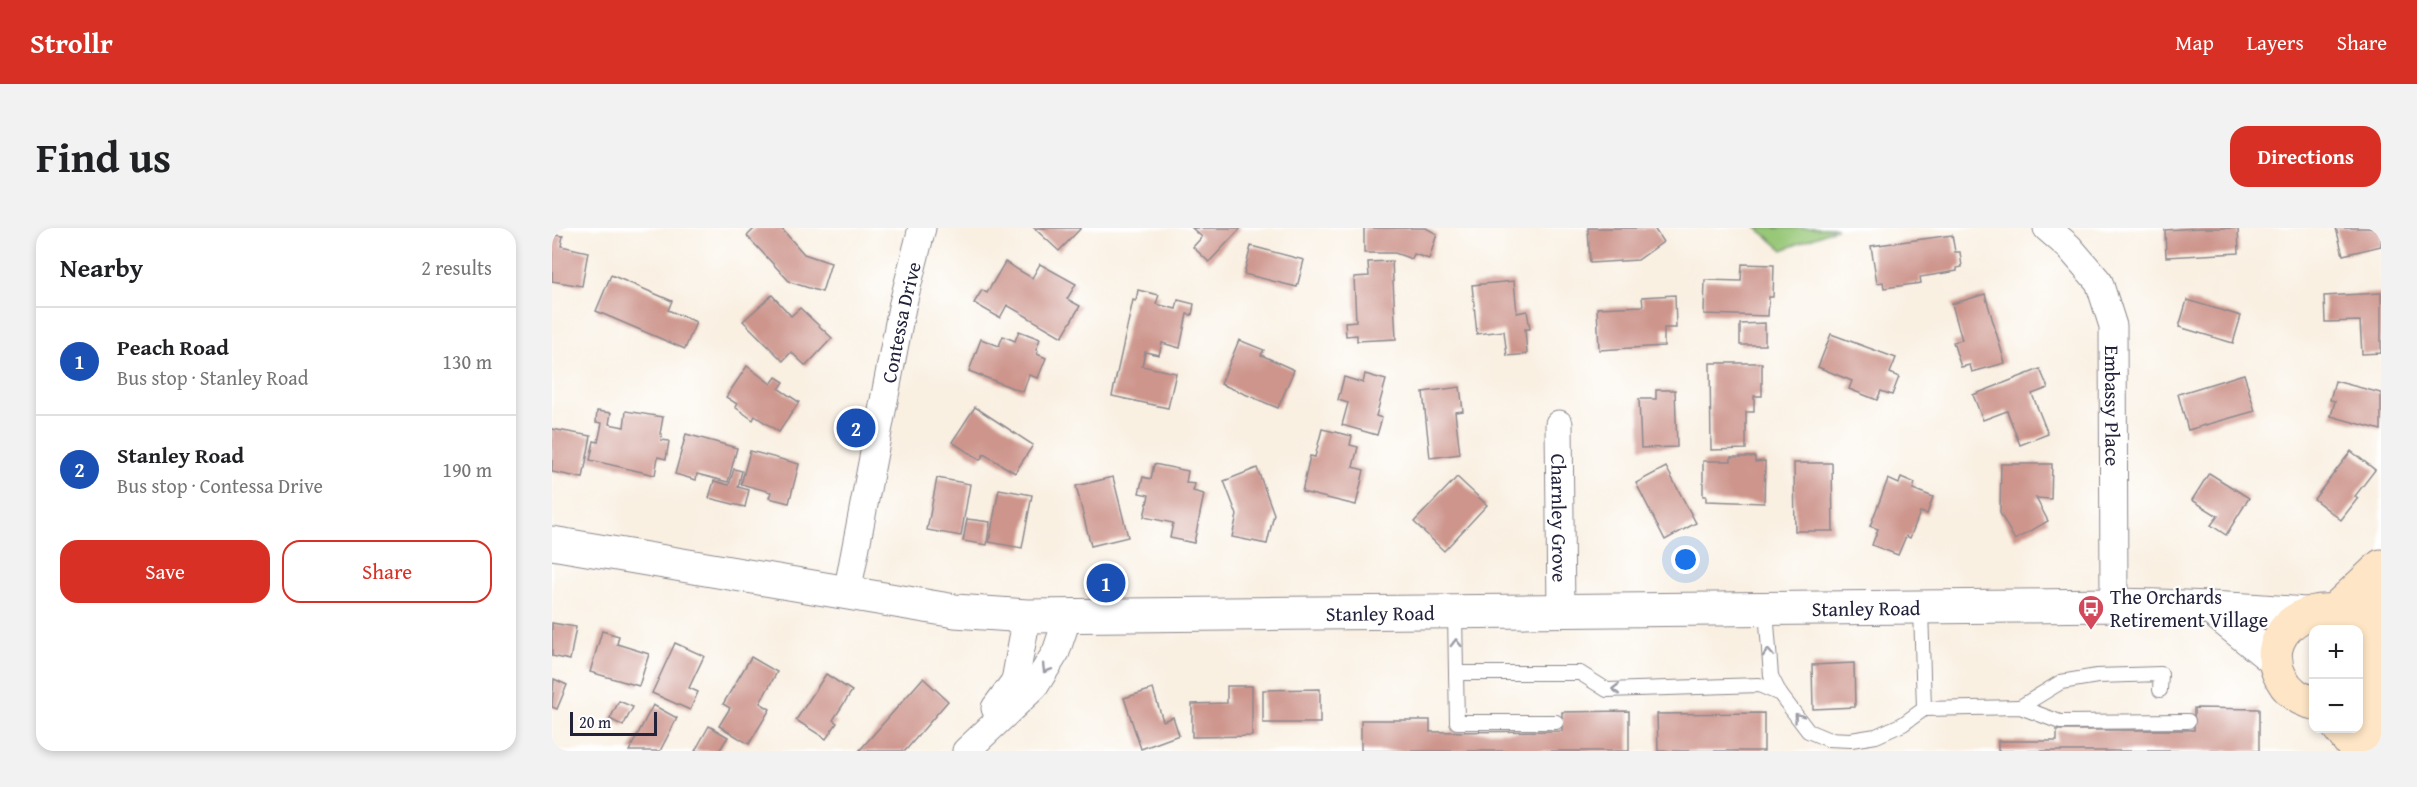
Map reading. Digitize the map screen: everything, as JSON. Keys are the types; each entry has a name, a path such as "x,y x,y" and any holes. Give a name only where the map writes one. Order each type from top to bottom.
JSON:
{"main road":[{"path":"2309,701 2295,695 2285,686 2276,661 2278,642 2289,625 2319,612 2381,566"},
{"path":"2365,637 2381,599"},
{"path":"2319,612 2346,616 2357,625 2365,637 2369,650 2369,665 2362,679"},
{"path":"2363,691 2376,751"},
{"path":"2342,733 2356,751"}],"street":[{"name":"Contessa Drive","path":"847,593 902,307 922,228"},
{"name":"Embassy Place","path":"2047,228 2069,247 2099,282 2113,326 2114,605"},
{"name":"Charnley Grove","path":"1559,424 1561,612"},
{"name":"Stanley Road","path":"552,543 955,611 1028,616 2114,605 2319,612"},
{"name":"Stanley Road","path":"2213,610 2252,639 2276,661"},
{"path":"966,751 1015,681 1028,616"},
{"path":"966,751 1035,686 1056,652 1068,616"}],"lane":[{"path":"1921,608 1924,709"},
{"path":"1766,610 1771,676 1779,694 1808,731 1827,739 1851,740 1876,736 1903,724 1924,709 2020,707 2060,722 2188,721"},
{"path":"1455,613 1457,722 1556,722"},
{"path":"1456,673 1581,672 1607,690 1759,685 1779,694"},
{"path":"2020,707 2061,682 2097,676 2161,674 2160,690"}],"green space":[{"path":"1757,228 1837,228 1783,250"}],"building":[{"path":"755,228 781,228 804,254 831,263 822,292 790,282 747,236"},
{"path":"1034,228 1081,228 1059,251"},
{"path":"1192,228 1241,228 1209,262 1193,247 1202,237"},
{"path":"1364,228 1426,228 1437,234 1429,259 1414,254 1412,259 1395,253 1364,253"},
{"path":"1588,228 1654,228 1663,242 1638,260 1590,263"},
{"path":"2238,228 2239,253 2166,257 2165,230"},
{"path":"2336,228 2381,228 2381,246 2343,255"},
{"path":"552,235 563,236 561,246 588,252 582,286 552,281"},
{"path":"1952,235 1955,252 1960,252 1962,267 1957,268 1957,271 1920,277 1921,283 1884,288 1883,282 1877,283 1871,246"},
{"path":"1251,246 1304,260 1297,287 1244,274"},
{"path":"1392,261 1396,339 1357,341 1357,335 1346,336 1345,322 1356,321 1354,277 1369,276 1368,262"},
{"path":"1005,262 1032,278 1040,264 1076,284 1067,299 1080,306 1062,337 1007,305 1000,318 974,303 982,290 987,293"},
{"path":"1742,264 1774,265 1773,297 1769,297 1768,316 1704,314 1705,280 1741,281"},
{"path":"611,275 672,301 668,310 696,322 685,349 596,311"},
{"path":"1514,281 1517,313 1527,311 1530,329 1525,329 1527,354 1507,356 1504,331 1477,334 1472,285"},
{"path":"1138,290 1159,295 1156,304 1176,309 1178,300 1194,304 1192,315 1187,314 1180,348 1162,343 1159,355 1145,352 1142,366 1176,373 1168,408 1112,396 1133,300 1136,301"},
{"path":"2381,293 2381,353 2362,354 2360,321 2325,322 2324,296"},
{"path":"1985,294 2005,363 1972,372 1970,365 1961,367 1953,342 1962,340 1952,304"},
{"path":"772,295 791,316 800,308 832,338 806,366 791,352 783,361 743,321"},
{"path":"1675,295 1676,328 1664,328 1664,346 1599,350 1597,308 1643,306 1642,297"},
{"path":"2187,300 2241,316 2233,343 2179,327"},
{"path":"1765,323 1765,345 1740,345 1740,324"},
{"path":"1019,331 1040,339 1037,354 1046,358 1038,378 1029,375 1023,392 969,371 981,339 999,346 1003,336 1015,341"},
{"path":"1831,334 1896,358 1890,373 1899,377 1892,395 1881,391 1877,400 1849,389 1852,381 1818,367"},
{"path":"1239,340 1264,350 1261,355 1294,370 1278,408 1221,384"},
{"path":"1710,363 1762,363 1762,396 1754,396 1754,412 1746,412 1746,449 1711,450"},
{"path":"747,366 771,384 776,377 784,382 779,389 799,402 779,432 755,416 753,420 735,407 737,404 726,397"},
{"path":"2040,369 2048,388 2032,394 2048,434 2020,445 2007,411 1983,420 1973,395"},
{"path":"1365,374 1386,380 1376,416 1382,418 1377,435 1342,425 1348,403 1338,400 1344,377 1363,383"},
{"path":"2244,374 2255,411 2188,430 2178,394"},
{"path":"2335,381 2381,393 2381,430 2331,416 2335,401 2330,400"},
{"path":"1460,387 1463,411 1455,412 1460,454 1430,458 1423,392"},
{"path":"1656,390 1675,390 1677,447 1641,448 1639,399 1656,399"},
{"path":"975,407 1033,445 1015,473 984,454 980,460 952,442"},
{"path":"597,411 611,413 609,424 624,427 626,411 663,417 661,440 669,441 666,459 658,457 655,475 590,460 594,441 598,442 602,423 596,422"},
{"path":"552,429 591,436 583,478 552,472"},
{"path":"1322,429 1352,436 1350,445 1358,447 1353,467 1364,470 1356,505 1302,492 1310,456 1315,457"},
{"path":"686,434 737,448 728,482 697,474 696,480 675,474"},
{"path":"750,451 799,464 789,503 769,498 771,492 741,484"},
{"path":"2351,451 2375,470 2355,496 2358,498 2341,520 2314,499"},
{"path":"1731,457 1755,457 1755,462 1765,461 1764,503 1706,501 1706,496 1703,496 1703,461 1731,461"},
{"path":"1794,463 1832,463 1833,531 1795,531"},
{"path":"1154,464 1188,471 1186,483 1195,484 1193,491 1204,494 1194,543 1170,538 1173,523 1144,517 1149,495 1139,493 1143,477 1151,479"},
{"path":"2001,464 2052,464 2051,499 2036,498 2048,521 2015,540 2000,513"},
{"path":"1666,467 1696,523 1665,540 1636,483"},
{"path":"1257,468 1274,514 1267,544 1232,537 1237,515 1224,481"},
{"path":"734,469 742,471 738,487 749,490 745,507 709,498 714,481 729,485"},
{"path":"2209,473 2249,498 2226,535 2211,525 2218,516 2192,500"},
{"path":"1113,477 1128,537 1091,546 1076,486"},
{"path":"1457,477 1487,505 1444,551 1414,522"},
{"path":"1901,477 1915,483 1913,489 1933,497 1927,514 1920,512 1910,538 1906,536 1898,555 1872,545 1878,529 1870,526 1888,479 1899,484"},
{"path":"937,478 970,484 961,536 927,530"},
{"path":"999,489 1032,495 1022,548 989,542"},
{"path":"967,519 990,522 987,545 963,541"},
{"path":"552,623 576,627 570,660 552,656"},
{"path":"602,631 619,636 617,644 649,654 639,686 590,672"},
{"path":"675,643 704,656 689,688 698,692 690,710 652,693"},
{"path":"751,657 777,672 760,703 770,709 749,744 719,726 730,708 723,704"},
{"path":"1854,663 1855,707 1813,709 1812,665"},
{"path":"826,674 852,691 833,720 837,723 826,739 796,720"},
{"path":"923,678 948,701 905,751 859,751"},
{"path":"554,679 567,685 557,709 552,707"},
{"path":"1227,686 1252,686 1252,736 1192,737 1192,704 1227,703"},
{"path":"1153,689 1163,721 1173,717 1179,735 1141,749 1124,698"},
{"path":"1320,689 1320,723 1263,723 1263,690"},
{"path":"619,701 633,707 623,726 610,719"},
{"path":"653,705 677,718 660,751 629,751"},
{"path":"2194,708 2259,709 2259,751 1998,751 1998,741 2057,741 2057,730 2194,730"},
{"path":"1629,711 1629,751 1361,751 1361,720 1430,720 1430,732 1562,731 1562,712"},
{"path":"1764,713 1764,751 1658,751 1657,714"},
{"path":"709,726 728,737 719,751 695,751"}],"place":[{"name":"Stanley Road","path":"856,428"},
{"name":"Peach Road","path":"1106,583"},
{"name":"The Orchards Retirement Village","path":"2091,631"}]}
